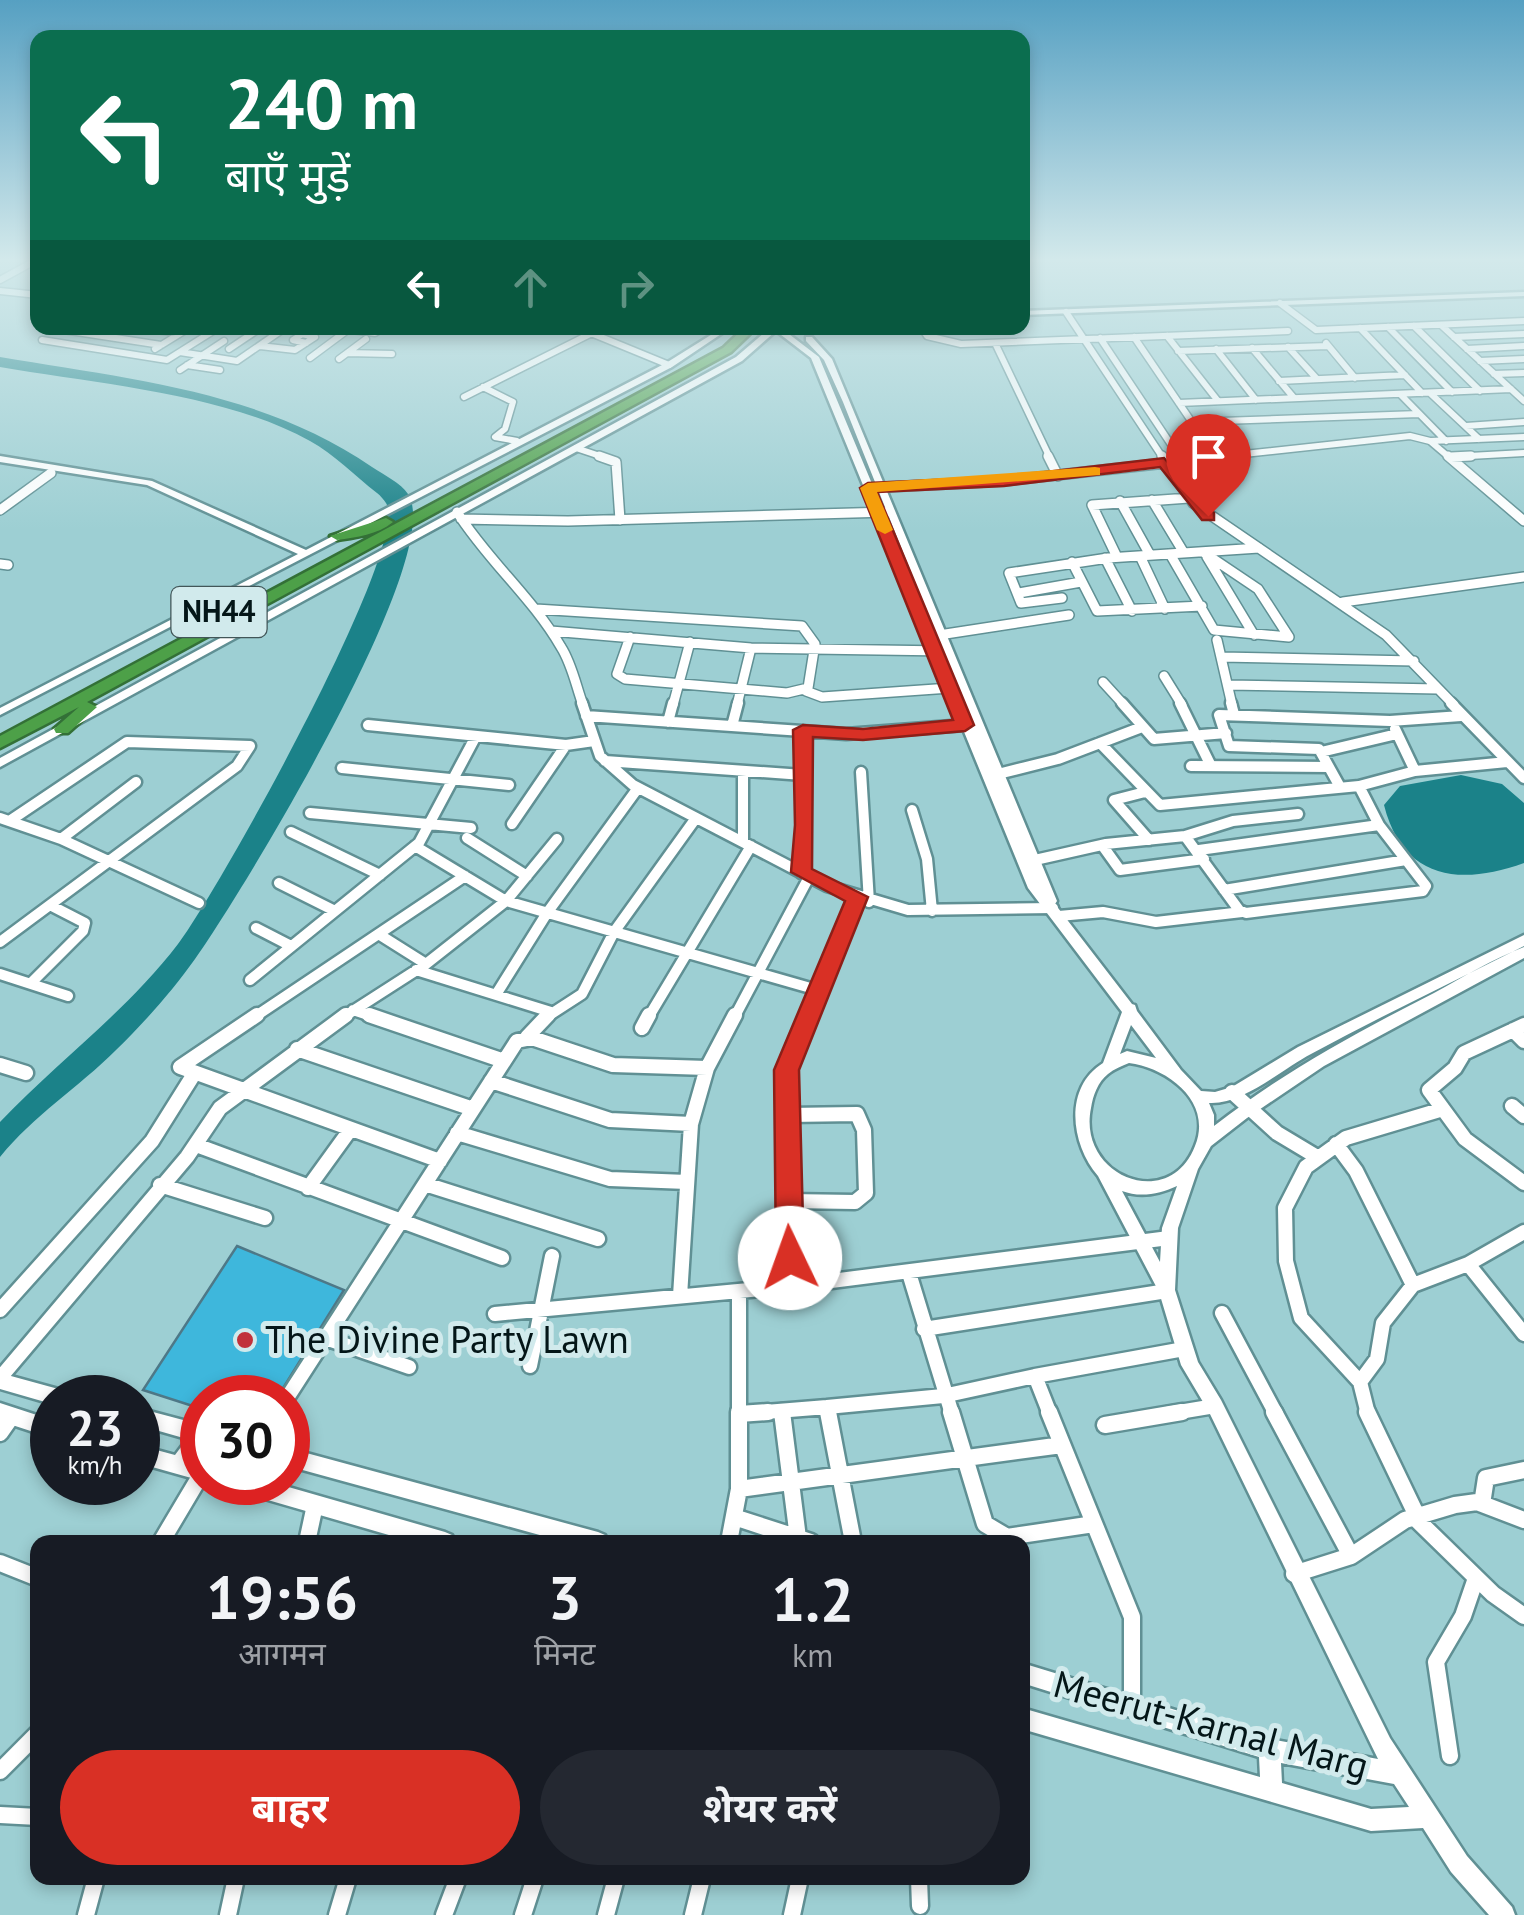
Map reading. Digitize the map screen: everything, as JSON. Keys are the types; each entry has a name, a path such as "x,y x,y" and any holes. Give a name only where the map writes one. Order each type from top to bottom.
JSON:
{"highway":[{"name":"NH44","path":"0,743 73,696 371,530 706,351"},
{"name":"NH44","path":"428,500 723,351"},
{"name":"NH44","path":"0,728 190,640 371,530"},
{"path":"337,536 371,530"},
{"path":"62,728 160,666 190,640"}],"street":[{"path":"108,351 169,359 180,352 236,361 250,353"},
{"path":"144,357 153,351"},
{"path":"208,351 183,368 220,370"},
{"path":"241,351 250,353"},
{"path":"266,360 277,351"},
{"path":"310,358 319,351"},
{"path":"348,351 343,356 392,354"},
{"path":"464,397 555,351"},
{"path":"637,351 668,364"},
{"path":"371,530 428,500 517,442 688,351"},
{"path":"0,762 459,515 750,351"},
{"path":"820,351 834,402 868,488 940,651 1035,888 1197,1096 1205,1142"},
{"path":"821,351 893,512 939,635 950,688 965,725 1035,860 1054,910"},
{"path":"998,351 1058,476"},
{"path":"1092,351 1189,498 1208,516 1342,602 1414,662 1461,716 1524,778"},
{"path":"1109,351 1181,460"},
{"path":"1144,351 1215,456"},
{"path":"1179,351 1218,402"},
{"path":"1218,351 1256,400"},
{"path":"1255,351 1294,398"},
{"path":"1292,351 1318,380"},
{"path":"1333,351 1355,378"},
{"path":"1382,351 1479,440"},
{"path":"1412,351 1452,392"},
{"path":"1440,351 1480,391"},
{"path":"1470,351 1524,400"},
{"path":"1480,361 1524,359"},
{"path":"1494,374 1524,373"},
{"path":"1279,381 1405,376"},
{"path":"1179,403 1480,391 1524,385"},
{"path":"484,387 513,402 504,430 495,437 517,442"},
{"path":"1400,394 1446,442"},
{"path":"834,402 847,402"},
{"path":"1192,422 1419,414"},
{"path":"1466,426 1524,422"},
{"path":"868,488 1058,476 1410,436 1446,442 1524,437"},
{"path":"1430,441 1524,521"},
{"path":"576,448 616,462 620,520"},
{"path":"1451,457 1524,453"},
{"path":"0,462 158,495 300,555"},
{"path":"0,462 149,483 300,555"},
{"path":"0,510 51,473"},
{"path":"1116,557 1090,506 1189,498"},
{"path":"1152,500 1184,553"},
{"path":"1120,502 1165,608"},
{"path":"1513,511 1524,510"},
{"path":"459,515 620,520 893,512"},
{"path":"459,515 479,547 536,608 564,651 594,741 605,761 638,788 805,874 863,899 932,911 1104,912 1156,922 1423,891 1426,886 1379,825 1359,786"},
{"path":"0,712 337,536"},
{"path":"1062,598 1021,603 1009,580 1010,571 1105,558 1259,548"},
{"path":"1170,554 1214,630 1286,638 1290,634 1258,589 1205,553"},
{"path":"1205,553 1254,635"},
{"path":"1105,558 1132,610"},
{"path":"1072,562 1098,612 1202,606"},
{"path":"1342,602 1524,577"},
{"path":"1019,593 1081,582"},
{"path":"536,608 802,626 812,634 806,691"},
{"path":"939,635 1069,615"},
{"path":"729,646 737,622"},
{"path":"551,631 752,648 940,651"},
{"path":"630,637 618,678 806,691 822,697 950,688"},
{"path":"1216,640 1234,714"},
{"path":"668,722 690,642"},
{"path":"732,726 752,648"},
{"path":"1221,657 1414,662"},
{"path":"1164,676 1200,736 1211,766"},
{"path":"1103,682 1157,740 1226,733"},
{"path":"1228,684 1371,691 1438,689"},
{"path":"1340,787 1321,752 1314,748 1230,746 1219,714 1390,721 1461,716"},
{"path":"586,716 863,734 965,725"},
{"path":"1390,721 1415,771"},
{"path":"368,726 566,746 594,741"},
{"path":"991,776 1142,727"},
{"path":"680,1296 691,1124 707,1068 805,874 803,730"},
{"path":"1321,752 1397,734"},
{"path":"250,980 415,846 476,736"},
{"path":"0,942 238,766 250,746 127,742 6,819"},
{"path":"1100,743 1160,804 1359,786 1415,771 1507,762"},
{"path":"512,824 566,746"},
{"path":"605,761 803,776"},
{"path":"1190,766 1329,767"},
{"path":"342,768 509,785"},
{"path":"642,1028 747,843 743,772"},
{"path":"792,1286 785,1078 790,1058 863,899 862,772"},
{"path":"62,839 136,782"},
{"path":"497,993 547,913 638,788"},
{"path":"1145,792 1114,800 1149,840"},
{"path":"912,810 927,859 932,911"},
{"path":"310,813 429,824 469,833 526,876"},
{"path":"1035,860 1102,845 1216,830 1233,821 1298,814"},
{"path":"302,1375 517,1041 527,1037 551,1012 582,994 614,932 696,818"},
{"path":"6,819 62,839 199,903"},
{"path":"1102,845 1120,870 1379,825"},
{"path":"291,832 380,874"},
{"path":"1185,836 1242,912"},
{"path":"30,1389 0,1380 196,1145 209,1121 238,1091 421,967 506,901 557,840"},
{"path":"415,846 506,901 821,991"},
{"path":"1224,890 1406,860"},
{"path":"440,1161 180,1067 465,876"},
{"path":"279,884 335,911"},
{"path":"31,982 83,931 86,922 50,905"},
{"path":"256,928 291,946"},
{"path":"380,936 421,967 551,1012"},
{"path":"1197,1096 1215,1098 1232,1092 1303,1050 1524,940"},
{"path":"1167,1291 1169,1238 1205,1142 1247,1106 1326,1056 1524,952"},
{"path":"0,974 68,996"},
{"path":"1130,1009 1110,1062 1081,1101 1082,1128 1090,1152 1167,1291 1184,1348 1294,1574 1400,1774 1459,1864 1504,1915"},
{"path":"353,1010 504,1061"},
{"path":"1524,1041 1518,1027 1464,1053 1454,1068 1432,1086 1431,1093 1483,1155 1524,1183"},
{"path":"527,1037 613,1065 707,1068"},
{"path":"297,1050 473,1109"},
{"path":"1110,1062 1144,1057 1174,1070"},
{"path":"0,1065 26,1073"},
{"path":"0,1310 152,1141 194,1074"},
{"path":"491,1081 610,1120 691,1124"},
{"path":"1232,1092 1277,1133 1317,1157"},
{"path":"1512,1106 1524,1116"},
{"path":"1443,1109 1336,1144 1317,1157 1306,1168 1285,1208 1286,1261 1306,1326 1332,1348 1360,1382 1369,1418 1415,1516 1434,1532 1475,1581 1524,1616"},
{"path":"788,1201 855,1202 866,1192 864,1130 857,1114 789,1115"},
{"path":"308,1188 350,1130"},
{"path":"457,1133 610,1180 688,1182"},
{"path":"1336,1144 1356,1171 1413,1286"},
{"path":"196,1145 502,1258"},
{"path":"1106,1177 1121,1186 1145,1190 1170,1184 1192,1169"},
{"path":"424,1184 598,1240"},
{"path":"160,1185 265,1218"},
{"path":"1360,1382 1377,1359 1382,1322 1413,1286 1468,1264 1524,1232"},
{"path":"494,1314 792,1286 1169,1238"},
{"path":"530,1366 552,1256"},
{"path":"1468,1264 1524,1334"},
{"path":"909,1272 984,1524 1002,1535"},
{"path":"730,1535 739,1489 738,1291"},
{"path":"924,1329 1167,1291"},
{"path":"1222,1313 1350,1556"},
{"path":"325,1338 409,1367"},
{"path":"739,1414 943,1396 1184,1348"},
{"path":"1034,1376 1132,1617 1132,1708"},
{"path":"1105,1424 1215,1406"},
{"path":"828,1408 852,1535"},
{"path":"782,1411 803,1535"},
{"path":"0,1432 6,1414 30,1422"},
{"path":"739,1489 1062,1445"},
{"path":"160,1460 179,1466"},
{"path":"310,1463 567,1535"},
{"path":"1482,1504 1486,1478 1524,1470"},
{"path":"310,1504 421,1535"},
{"path":"1294,1574 1350,1556 1415,1516 1455,1505 1482,1504 1524,1520"},
{"path":"164,1535 183,1505"},
{"path":"309,1535 315,1505"},
{"path":"734,1516 789,1535"},
{"path":"1013,1535 1094,1524"},
{"path":"0,1563 30,1575"},
{"path":"1450,1756 1436,1662 1463,1616 1475,1581"},
{"name":"Meerut-Karnal Marg","path":"1030,1676 1270,1750 1400,1774"},
{"name":"Meerut-Karnal Marg","path":"1030,1720 1371,1820 1427,1817"},
{"path":"3,1763 30,1740"},
{"path":"1270,1750 1271,1792"},
{"path":"0,1815 30,1817"},
{"path":"86,1915 94,1885"},
{"path":"228,1915 234,1885"},
{"path":"336,1915 346,1885"},
{"path":"444,1915 455,1885"},
{"path":"523,1915 533,1885"},
{"path":"606,1915 614,1885"},
{"path":"693,1915 700,1885"},
{"path":"792,1915 798,1885"},
{"path":"918,1885 920,1906"}],"water":[{"path":"0,357 145,381 286,421 330,441 401,486 408,494 412,529 398,584 370,651 293,800 219,923 195,959 137,1029 0,1157 0,1122 158,968 178,944 230,860 340,652 385,536 387,505 328,452 276,425 159,392 0,367"},
{"path":"1461,775 1502,784 1524,803 1524,863 1457,875 1437,871 1405,849 1384,805 1400,786"}],"building":[{"name":"The Divine Party Lawn","path":"237,1246 344,1290 291,1375 180,1375 180,1402 160,1395 160,1375 153,1375"}],"slow traffic":[{"path":"885,530 868,488 1095,472"}],"place":[{"name":"The Divine Party Lawn","path":"245,1340"}],"route":[{"path":"790,1258 786,1070 857,897 801,872 806,825 803,730 863,734 965,725 868,488 1004,481 1164,462 1193,503 1208,516"}]}
